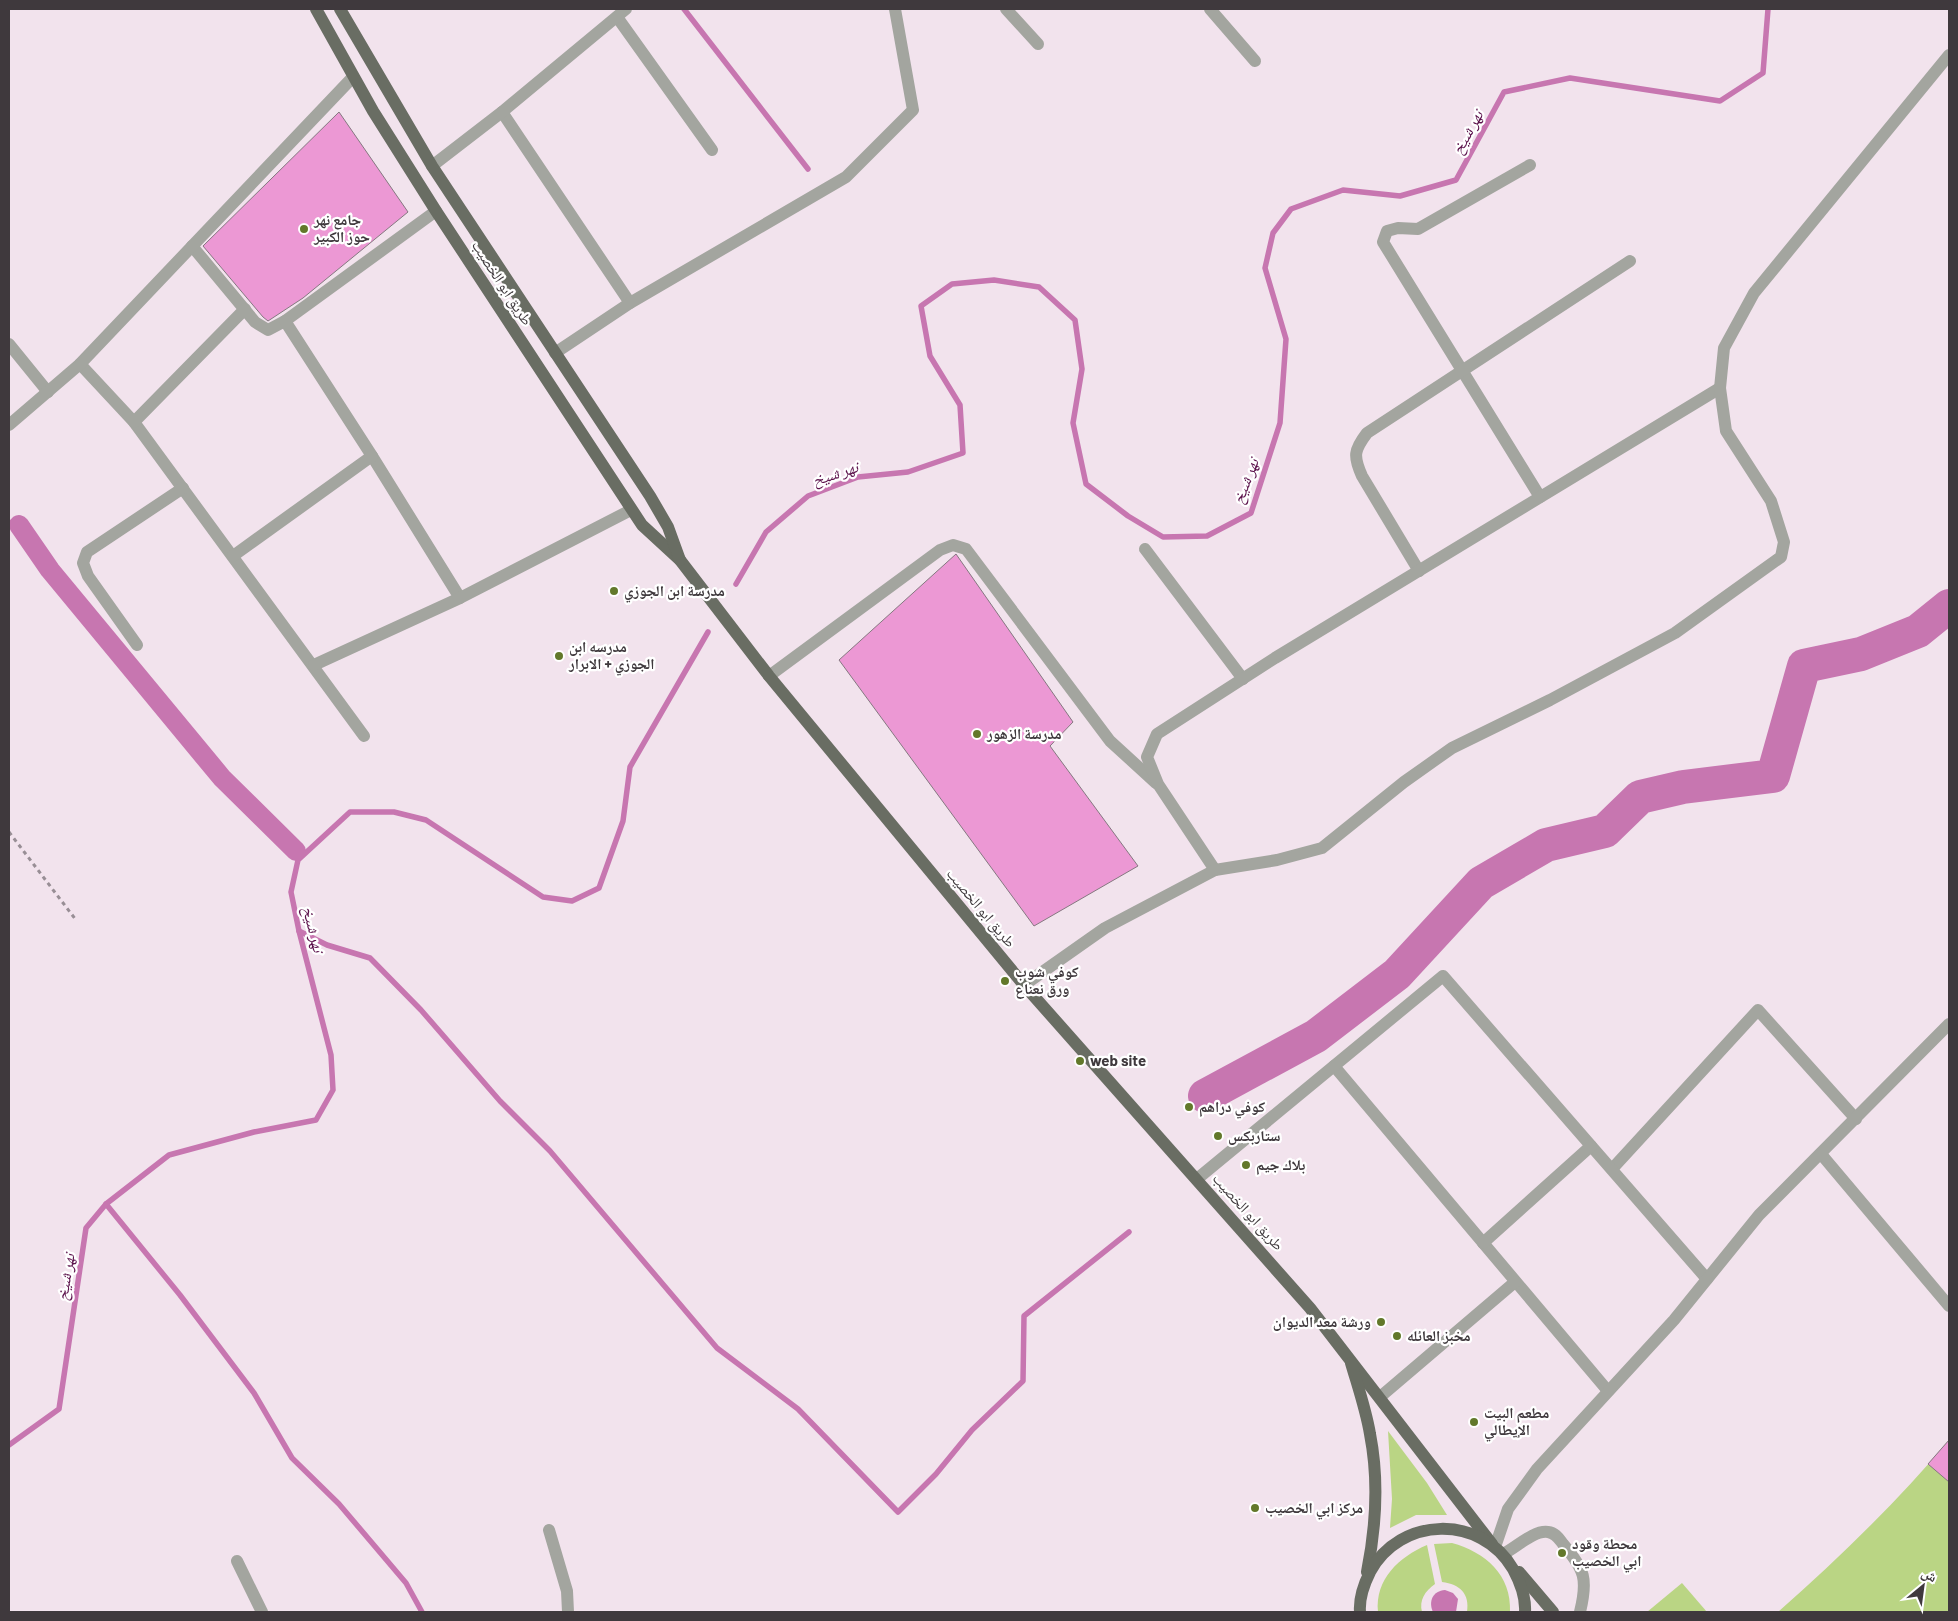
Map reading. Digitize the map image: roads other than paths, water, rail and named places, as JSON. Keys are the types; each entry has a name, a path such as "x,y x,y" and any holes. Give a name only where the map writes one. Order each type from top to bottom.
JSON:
{"main road":[{"name":"طريق ابو الخصيب","path":"316,9 353,77 436,211 631,510 653,538 680,560 769,676 1024,985 1269,1260 1349,1356 1499,1551 1553,1612"},
{"name":"طريق ابو الخصيب","path":"340,9 432,166 655,503 668,527 680,560"},
{"name":"طريق ابو الخصيب","path":"1349,1356 1370,1434 1375,1478 1374,1533 1360,1611"},
{"path":"1364,1584 1376,1561 1390,1546 1408,1535 1428,1529 1449,1528 1470,1532 1499,1551 1520,1581 1525,1612"}],"street":[{"path":"555,353 630,303 846,177 913,110 895,9"},
{"path":"1006,9 1038,44"},
{"path":"1210,9 1254,61"},
{"path":"432,166 502,112 622,13 712,150"},
{"path":"1024,985 1105,928 1215,870 1277,860 1322,848 1404,782 1452,748 1550,700 1675,633 1780,557 1784,542 1771,501 1726,431 1720,388 1724,348 1754,293 1949,55"},
{"path":"9,425 80,364 353,77"},
{"path":"502,112 630,303"},
{"path":"1530,165 1418,229 1398,228 1387,232 1383,242 1540,497"},
{"path":"192,246 255,322 268,330 285,320 436,211"},
{"path":"1419,571 1362,476 1355,461 1357,446 1366,433 1463,372 1630,261"},
{"path":"134,422 245,309"},
{"path":"285,320 460,598"},
{"path":"9,344 48,392"},
{"path":"80,364 134,422 314,665 364,736"},
{"path":"1215,870 1158,784 1147,757 1157,734 1243,679 1720,388"},
{"path":"233,556 372,456"},
{"path":"137,645 88,576 83,563 87,552 183,488"},
{"path":"314,665 460,598 631,510"},
{"path":"769,676 940,550 953,545 966,549 1110,741 1158,784"},
{"path":"1145,549 1243,679"},
{"path":"1197,1179 1443,976 1707,1279"},
{"path":"1612,1169 1758,1010 1856,1120"},
{"path":"1499,1551 1508,1509 1523,1487 1674,1320 1759,1215 1856,1120 1949,1024"},
{"path":"1334,1066 1608,1392"},
{"path":"1483,1244 1591,1146"},
{"path":"1821,1154 1949,1306"},
{"path":"1380,1397 1515,1282"},
{"path":"549,1530 567,1590 568,1612"},
{"path":"1499,1551 1538,1534 1548,1532 1555,1535 1580,1564 1584,1580 1580,1612"},
{"path":"237,1561 262,1612"}],"waterway":[{"path":"684,9 808,169"},
{"name":"نهر شيخ","path":"736,584 766,532 808,496 858,477 908,472 963,453 960,405 930,356 921,306 952,284 994,280 1039,287 1075,320 1082,369 1073,423 1086,484 1128,516 1163,537 1207,536 1251,513 1280,423 1286,339 1265,268 1273,233 1291,209 1343,190 1400,196 1456,180 1504,92 1570,78 1720,101 1763,73 1768,9"},
{"path":"19,525 50,570 222,778 296,851"},
{"path":"1205,1096 1316,1036 1397,974 1481,883 1546,845 1605,831 1640,797 1683,787 1773,776 1804,666 1861,654 1918,631 1949,606"},
{"name":"نهر شيخ","path":"9,1445 59,1409 86,1228 106,1204 169,1155 254,1132 316,1120 333,1090 331,1055 299,931 291,892 298,860 350,812 394,812 426,820 543,897 572,901 599,888 623,821 630,767 708,632"},
{"path":"299,931 327,945 370,958 421,1010 500,1101 550,1151 717,1348 798,1409 898,1512 936,1474 972,1430 1023,1381 1024,1316 1129,1232"},
{"path":"106,1204 180,1295 254,1393 292,1458 339,1504 406,1583 422,1612"}],"place":[{"name":"جامع نهر حوز الكبير","path":"304,229"},
{"name":"مدرسة ابن الجوزي","path":"614,591"},
{"name":"مدرسه ابن الجوزي + الابرار","path":"559,656"},
{"name":"مدرسة الزهور","path":"977,734"},
{"name":"كوفي شوب ورق نعناع","path":"1005,981"},
{"name":"web site","path":"1080,1061"},
{"name":"كوفي دراهم","path":"1189,1107"},
{"name":"ستاربكس","path":"1218,1136"},
{"name":"بلاك جيم","path":"1246,1165"},
{"name":"ورشة معد الديوان","path":"1381,1322"},
{"name":"مخبز العائله","path":"1397,1336"},
{"name":"مطعم البيت الإيطالي","path":"1474,1422"},
{"name":"مركز ابي الخصيب","path":"1255,1508"},
{"name":"محطة وقود ابي الخصيب","path":"1562,1553"}]}
